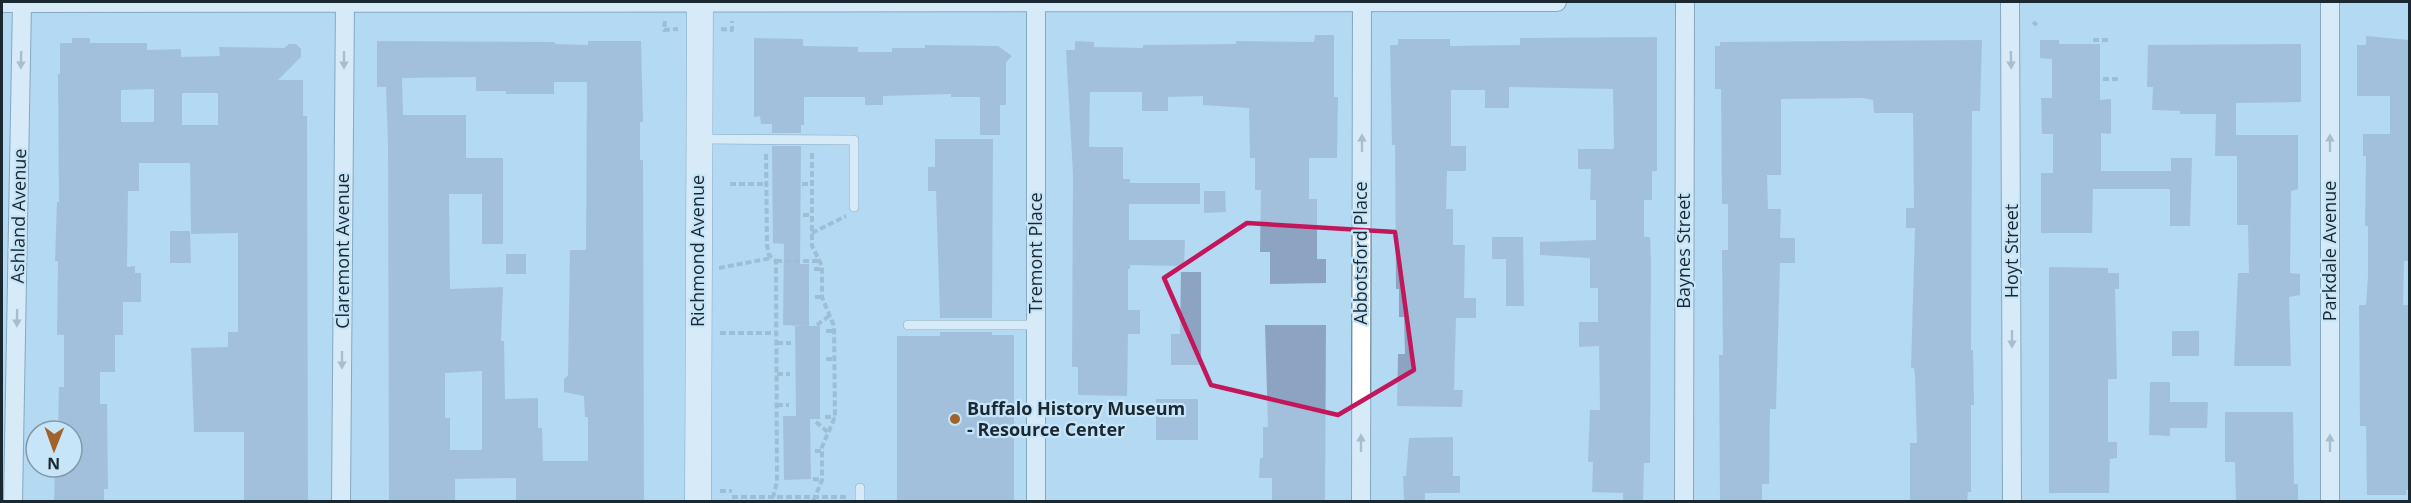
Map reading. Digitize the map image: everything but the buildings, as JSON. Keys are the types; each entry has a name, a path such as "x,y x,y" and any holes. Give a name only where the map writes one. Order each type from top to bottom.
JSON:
{"street":[{"name":"Claremont Avenue","path":"342,501 345,2"},
{"path":"2,3 1362,4 1557,2"},
{"name":"Baynes Street","path":"1684,501 1685,2"},
{"name":"Hoyt Street","path":"2010,2 2012,501"},
{"name":"Parkdale Avenue","path":"2330,2 2330,501"},
{"name":"Ashland Avenue","path":"13,501 22,3"},
{"name":"Richmond Avenue","path":"699,3 699,139 708,496"},
{"name":"Tremont Place","path":"1036,4 1036,501"},
{"name":"Abbotsford Place","path":"1361,501 1362,4"}],"lane":[{"path":"699,139 854,140 854,207"},
{"path":"908,325 1036,325"},
{"path":"860,488 860,501"}],"path":[{"path":"665,21 664,30 678,29"},
{"path":"721,29 732,30 732,21"},
{"path":"2093,40 2108,40"},
{"path":"2103,79 2118,79"},
{"path":"812,147 812,246 822,269 822,297 834,331 835,417 822,451 822,480 813,499"},
{"path":"766,148 769,169 766,183 769,200 769,230 766,245 774,260 779,312 777,333 779,465 773,497"},
{"path":"730,184 766,183"},
{"path":"802,184 812,184"},
{"path":"803,215 812,215"},
{"path":"812,233 843,219"},
{"path":"720,268 774,260 818,261"},
{"path":"814,269 822,269"},
{"path":"776,282 782,282"},
{"path":"815,297 822,297"},
{"path":"817,325 830,316"},
{"path":"826,331 834,331"},
{"path":"732,333 777,333"},
{"path":"777,343 791,344"},
{"path":"826,359 834,359"},
{"path":"777,374 790,374"},
{"path":"777,405 789,405"},
{"path":"825,417 835,417"},
{"path":"816,422 829,433"},
{"path":"815,451 822,451"},
{"path":"813,479 822,480"},
{"path":"708,496 732,491"},
{"path":"732,497 813,499 849,496"}],"highlighted area":[{"path":"1247,223 1395,232 1414,370 1338,415 1211,385 1164,278"}],"place":[{"name":"Buffalo History Museum - Resource Center","path":"955,419"}]}
